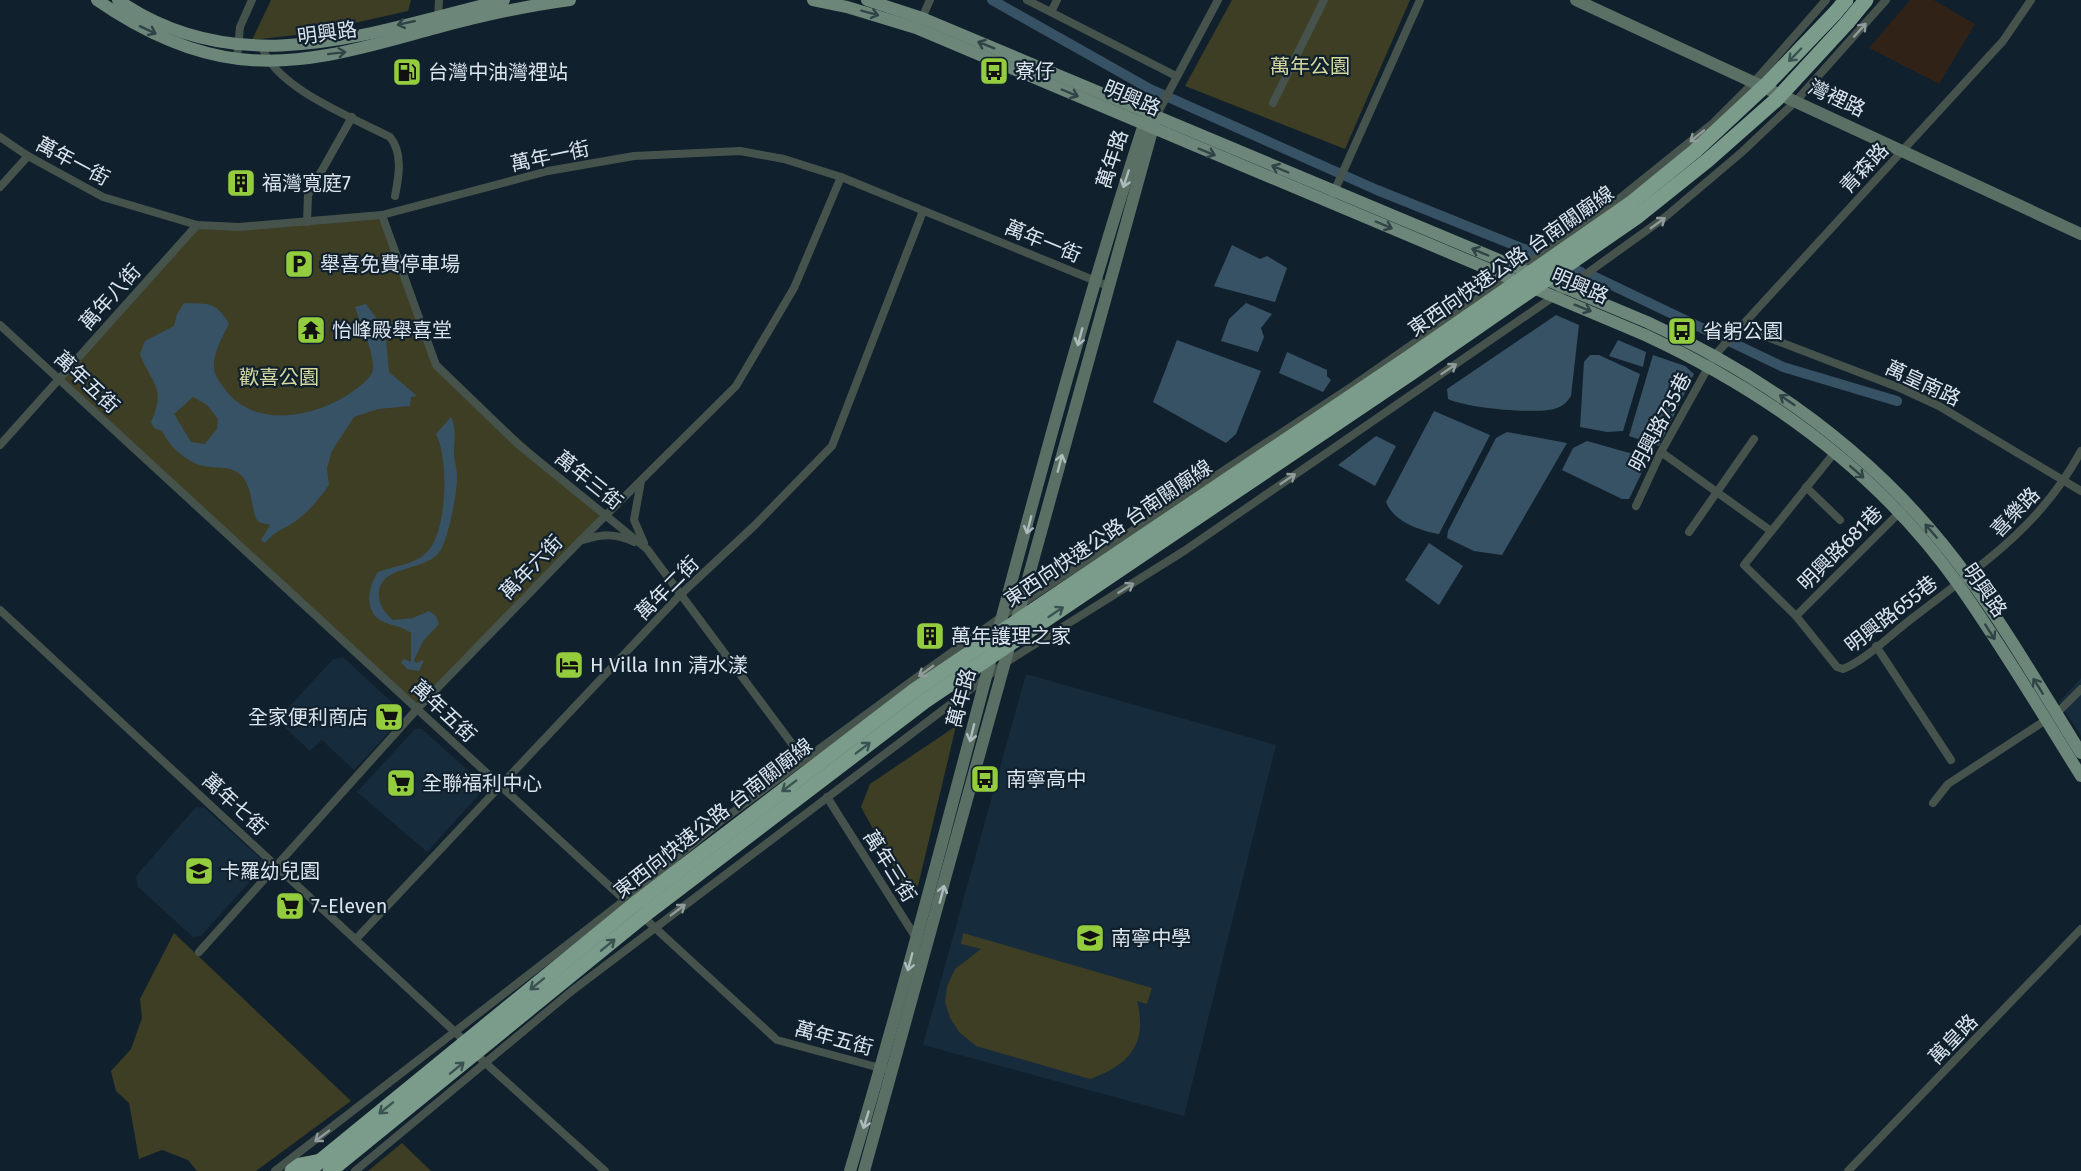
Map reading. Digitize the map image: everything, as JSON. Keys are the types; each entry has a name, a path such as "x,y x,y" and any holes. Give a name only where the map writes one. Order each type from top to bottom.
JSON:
{"highway":[{"name":"東西向快速公路 台南關廟線","path":"326,1166 636,903 915,690 1407,359 1630,204 1695,151 1768,83 1846,0"},
{"name":"東西向快速公路 台南關廟線","path":"308,1171 326,1166 346,1167 647,913 925,701 1414,371 1638,216 1708,160 1778,99 1836,12 1866,0"},
{"path":"292,1171 300,1165 326,1166"}],"main road":[{"name":"明興路","path":"97,0 139,26 167,38 237,52 262,47 312,44 570,0"},
{"name":"明興路","path":"118,0 167,27 267,61 355,51 504,0"},
{"name":"明興路","path":"813,0 859,10 916,28 1151,123 1334,191 1567,288 1713,358 1804,412 1844,443 1904,509 1963,580 2051,717 2081,776"},
{"name":"明興路","path":"867,0 921,18 1151,123"},
{"name":"明興路","path":"1334,191 1554,297 1713,358 1763,399 1835,452 1904,509"},
{"name":"明興路","path":"2051,717 2081,753"}],"street":[{"path":"237,52 240,27 252,0"},
{"path":"438,22 439,0"},
{"path":"921,18 930,0"},
{"path":"1027,0 1174,79"},
{"path":"1051,12 1057,0"},
{"path":"1151,123 1218,0"},
{"path":"1273,103 1324,0"},
{"path":"1334,191 1420,0"},
{"name":"灣裡路","path":"1576,0 2081,234"},
{"path":"346,1167 655,927 1005,663 1184,551 1567,288 1664,218 1742,152 1796,100 1886,0"},
{"name":"青森路","path":"1713,358 2003,41 2031,0"},
{"path":"275,1171 364,1105 455,1030 625,900 720,821 1004,615 1354,385 1620,198 1713,123 1755,81 1836,12"},
{"path":"262,47 267,61 288,80 390,136 398,147 399,178 395,196"},
{"path":"307,222 308,195 352,117"},
{"name":"萬年路","path":"864,1171 916,939 1095,280 1151,123"},
{"name":"萬年路","path":"850,1171 887,1070 926,952 1151,123"},
{"name":"萬年一街","path":"0,137 28,156 103,197 197,225 239,227 381,215 548,171 634,156 740,151 784,159 841,177 1108,286"},
{"path":"0,187 28,156"},
{"name":"萬年六街","path":"199,952 418,708 605,515 736,386 794,288 841,177"},
{"name":"萬年二街","path":"356,939 681,595 755,525 831,446 923,211"},
{"name":"萬年三街","path":"381,215 436,365 519,445 648,549 804,760"},
{"name":"萬年八街","path":"0,445 197,225"},
{"name":"萬年五街","path":"0,325 777,1040 887,1070"},
{"name":"萬皇南路","path":"1741,327 1899,388 1939,406 2081,491"},
{"name":"明興路735巷","path":"1636,506 1661,452 1713,358"},
{"path":"1689,532 1754,439"},
{"name":"喜樂路","path":"1963,580 2019,535 2064,482 2081,451"},
{"path":"1661,452 1715,493 1771,531"},
{"path":"1796,616 1744,566 1835,452"},
{"path":"641,480 634,520 648,549"},
{"path":"1806,487 1840,520"},
{"name":"明興路681巷","path":"1796,616 1904,509"},
{"path":"580,541 608,533 620,535 648,549"},
{"name":"明興路655巷","path":"1796,616 1837,667 1843,669 1963,580"},
{"name":"萬年七街","path":"0,610 455,1030 484,1062 605,1171"},
{"path":"1876,646 1951,760"},
{"path":"1934,803 1948,784 2051,717 2081,689"},
{"name":"萬年三街","path":"826,797 926,952"},
{"name":"萬皇路","path":"1848,1171 2081,929"}],"shaded area":[{"path":"1910,0 1934,0 1975,24 1939,84 1869,48"},
{"path":"1232,245 1260,259 1267,256 1287,268 1275,302 1214,286"},
{"path":"184,303 211,305 220,311 229,324 215,358 216,376 237,402 269,415 288,415 324,407 341,399 371,375 372,359 355,307 366,304 385,330 389,372 417,396 411,397 410,406 378,409 354,417 332,451 327,468 329,485 305,513 265,543 261,540 270,525 260,523 256,518 245,479 232,469 204,466 185,458 174,448 162,431 154,428 151,422 158,400 156,386 140,354 145,341 174,326 177,314","holes":["193,397 207,405 218,419 217,429 205,444 191,442 174,414"]},
{"path":"1246,303 1272,314 1261,328 1264,337 1258,352 1221,341 1229,319"},
{"path":"1556,315 1579,325 1571,396 1564,404 1552,409 1526,411 1482,407 1448,399 1447,389"},
{"path":"1177,340 1261,371 1236,434 1226,443 1153,402"},
{"path":"1618,340 1646,352 1643,367 1609,356"},
{"path":"1287,352 1327,370 1327,376 1331,380 1323,392 1279,373"},
{"path":"1590,355 1599,355 1640,374 1623,431 1607,432 1580,427 1584,362"},
{"path":"1653,355 1685,366 1694,374 1659,446 1629,436"},
{"path":"1434,411 1490,435 1439,534 1416,528 1401,520 1386,502"},
{"path":"451,417 455,430 454,453 457,483 452,515 443,545 433,558 394,573 380,586 381,604 393,620 413,618 429,611 436,616 439,624 423,641 414,660 416,663 424,660 419,671 407,669 401,662 404,659 411,662 411,633 380,620 371,610 369,597 372,583 378,572 415,561 433,544 442,514 444,496 443,461 436,434"},
{"path":"1507,432 1567,443 1502,555 1474,551 1447,538 1448,531 1496,438"},
{"path":"1376,436 1396,446 1375,486 1338,465"},
{"path":"1587,441 1633,454 1647,462 1629,499 1622,499 1562,470 1573,448"},
{"path":"1429,543 1463,566 1439,605 1405,580"},
{"path":"343,657 399,709 399,721 354,770 322,740 310,751 277,720 333,659"},
{"name":"南寧中學","path":"1026,674 1276,745 1184,1116 923,1045"},
{"path":"2081,678 2081,736 2059,702"},
{"path":"415,729 422,729 483,784 484,789 427,852 357,792"},
{"name":"卡羅幼兒園","path":"196,807 205,808 262,860 263,867 201,936 193,937 138,887 136,876"}],"green space":[{"path":"271,0 411,0 408,11 305,34 252,40"},
{"name":"萬年公園","path":"1232,0 1410,0 1345,149 1185,86"},
{"name":"歡喜公園","path":"382,215 436,365 605,515 418,708 59,379 197,225 239,227"},
{"path":"956,726 918,886 907,891 861,807 870,784"},
{"path":"174,933 351,1101 256,1171 197,1171 188,1160 162,1150 139,1159 129,1103 116,1091 111,1071 131,1049 142,1018 140,999"},
{"path":"963,933 1152,988 1147,1004 1137,1001 1140,1029 1132,1051 1115,1067 1090,1079 976,1046 959,1032 950,1018 945,1002 947,986 955,969 981,949 961,944"},
{"path":"402,1143 431,1171 368,1171"}],"waterway":[{"path":"992,0 1150,89 1377,190 1534,253"},
{"path":"1563,264 1581,272"},
{"path":"1593,276 1783,367 1897,401"}],"place":[{"name":"寮仔","path":"994,71"},
{"name":"台灣中油灣裡站","path":"407,72"},
{"name":"福灣寬庭7","path":"241,183"},
{"name":"舉喜免費停車場","path":"299,264"},
{"name":"怡峰殿舉喜堂","path":"311,330"},
{"name":"省躬公園","path":"1682,331"},
{"name":"萬年護理之家","path":"930,636"},
{"name":"H Villa Inn 清水漾","path":"569,665"},
{"name":"全家便利商店","path":"389,717"},
{"name":"南寧高中","path":"985,779"},
{"name":"全聯福利中心","path":"401,783"},
{"name":"卡羅幼兒園","path":"199,871"},
{"name":"7-Eleven","path":"290,906"},
{"name":"南寧中學","path":"1090,938"}]}
